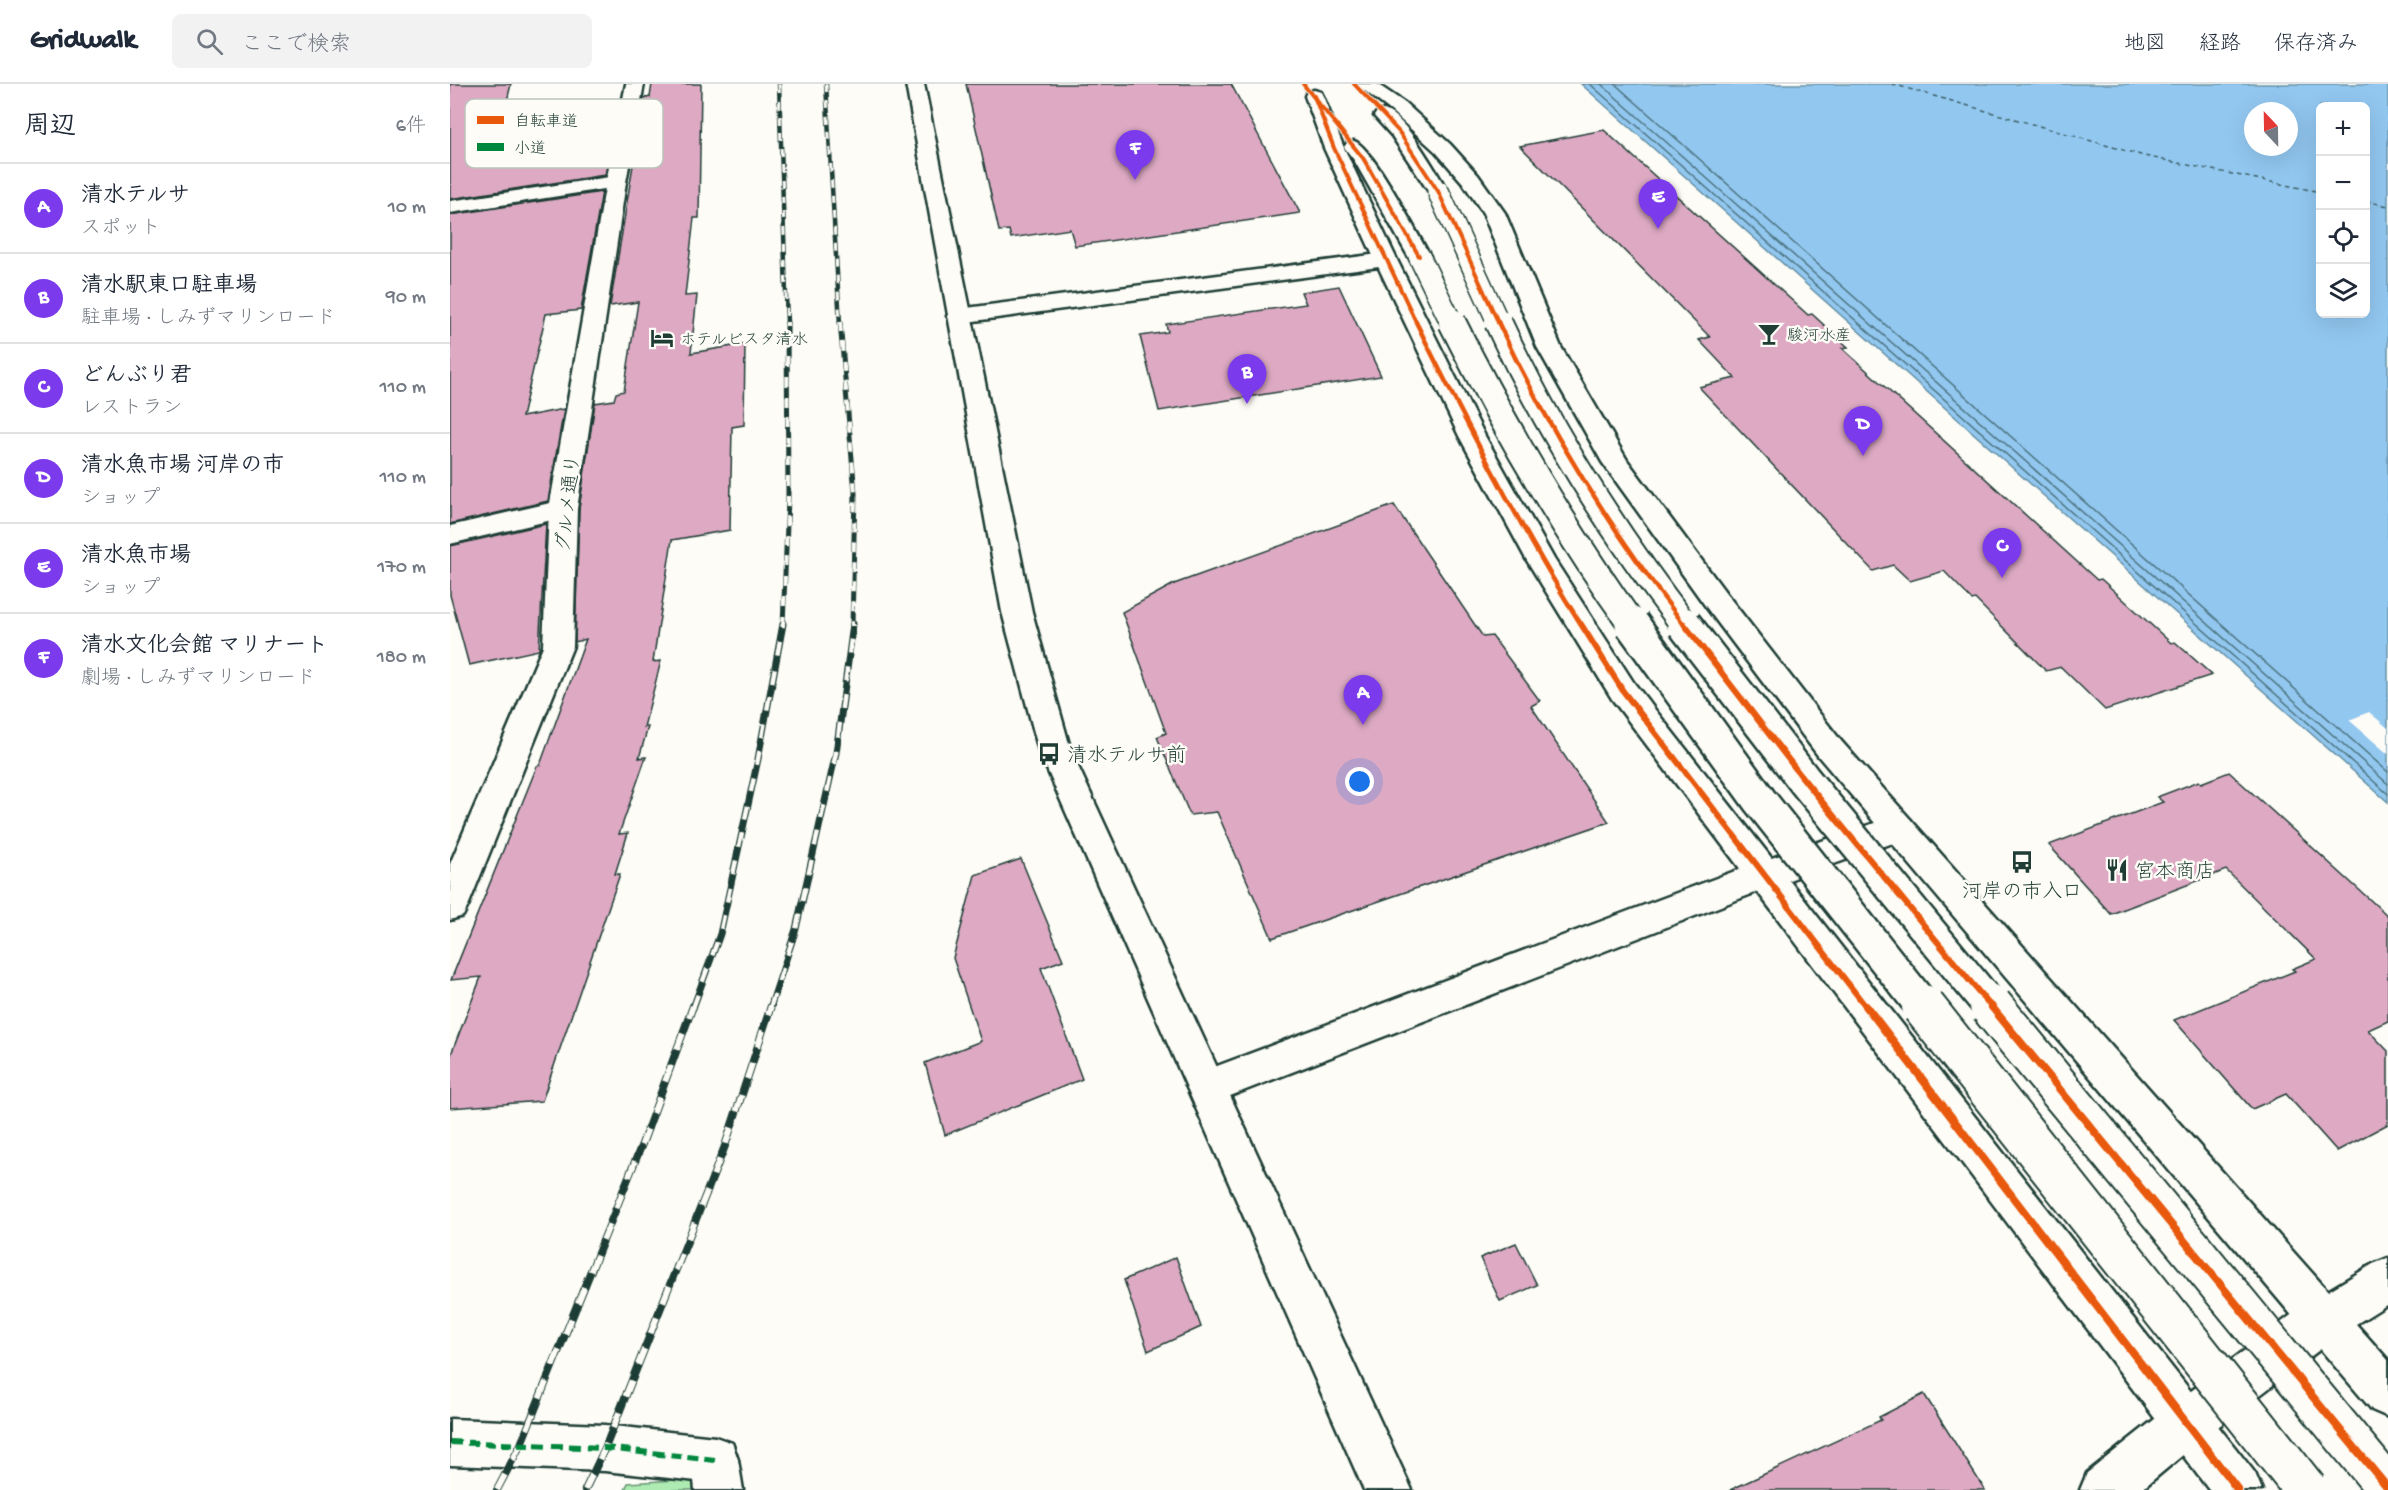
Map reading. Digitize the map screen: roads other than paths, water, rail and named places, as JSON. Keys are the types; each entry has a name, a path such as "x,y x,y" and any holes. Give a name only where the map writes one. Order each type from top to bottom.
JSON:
{"street":[{"name":"グルメ通り","path":"632,99 635,84"},
{"path":"915,84 1017,612 1055,751 1389,1490"},
{"path":"1354,84 1399,132 1438,191 1521,372 1561,444 1656,588 1805,781 2388,1488"},
{"path":"1365,84 1398,106 1443,148 1471,179 1494,213 1549,347 1616,462 1719,604 1830,749 2388,1394"},
{"path":"1309,90 1363,158 1419,256 1468,355 1529,464 1611,595 1760,801 2306,1490"},
{"path":"1309,90 1386,260 1472,436 1540,559 1623,691 2238,1490"},
{"name":"グルメ通り","path":"450,906 558,646 563,509 619,168"},
{"path":"450,207 616,182"},
{"path":"959,316 1386,260"},
{"path":"450,535 563,509"},
{"path":"1207,1087 1763,875 1898,828"},
{"path":"2104,1490 2323,1319 2388,1279"},
{"path":"450,1442 605,1448 717,1475"}],"water":[{"path":"1581,84 2388,84 2388,802"}],"railway":[{"path":"779,84 787,324"},
{"path":"826,84 840,324"},
{"path":"783,626 788,498 787,322"},
{"path":"840,322 855,493 852,626"},
{"path":"693,1008 720,934 758,759 783,624"},
{"path":"770,1008 796,929 836,753 853,624"},
{"path":"497,1490 521,1444 642,1144 693,1006"},
{"path":"585,1490 605,1448 725,1146 771,1006"}],"place":[{"name":"清水文化会館 マリナート","path":"1135,180"},
{"name":"清水魚市場","path":"1658,229"},
{"name":"駿河水産","path":"1769,334"},
{"name":"ホテルビスタ清水","path":"662,338"},
{"name":"清水駅東口駐車場","path":"1247,404"},
{"name":"清水魚市場 河岸の市","path":"1863,456"},
{"name":"どんぶり君","path":"2002,578"},
{"name":"清水テルサ","path":"1363,725"},
{"name":"清水テルサ前","path":"1049,754"},
{"name":"河岸の市入口","path":"2022,862"},
{"name":"宮本商店","path":"2117,870"}]}
